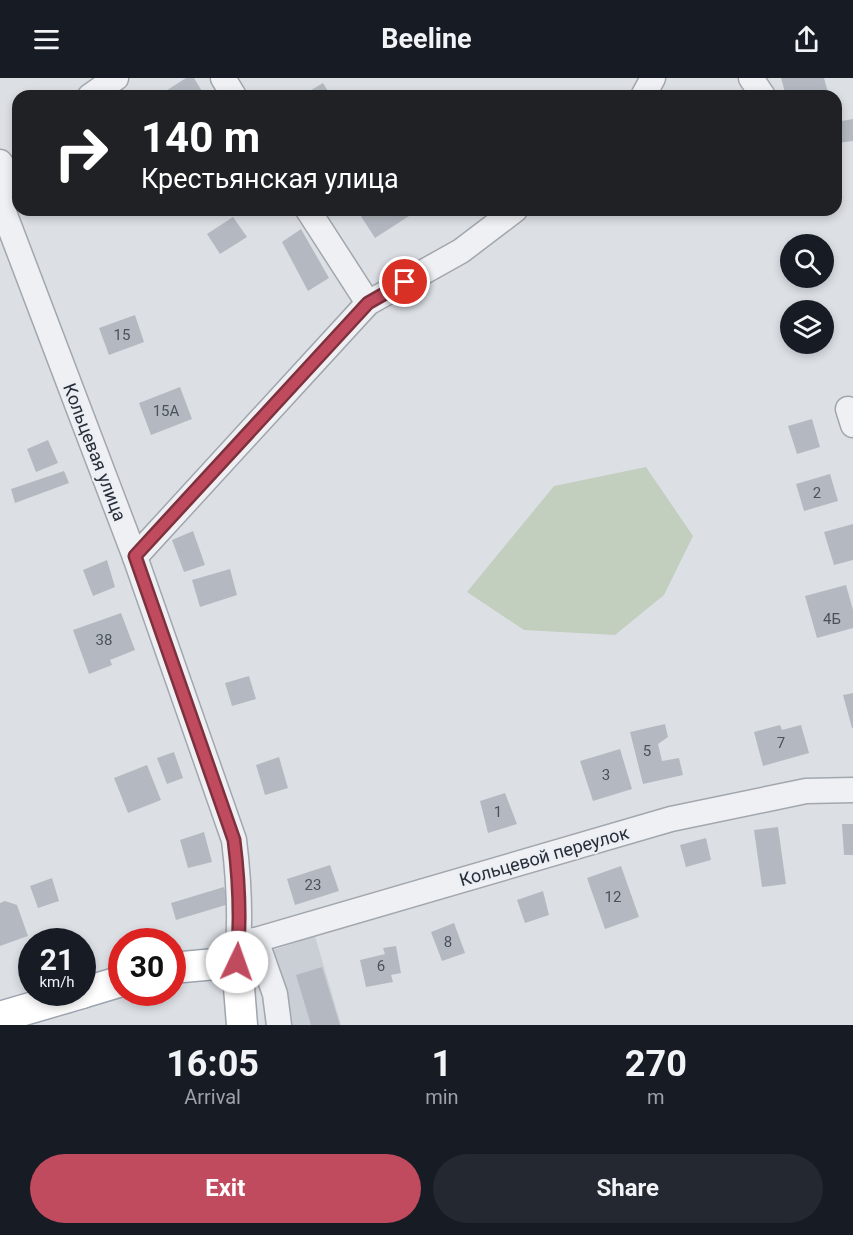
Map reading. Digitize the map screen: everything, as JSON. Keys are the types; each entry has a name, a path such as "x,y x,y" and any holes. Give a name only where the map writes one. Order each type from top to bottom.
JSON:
{"main road":[{"name":"Кольцевой переулок","path":"186,964 244,948"},
{"name":"Кольцевая улица","path":"242,1025 244,948"},
{"path":"0,1017 38,1006"}],"street":[{"path":"99,90 116,78"},
{"name":"Кольцевая улица","path":"7,161 1,208 135,556 234,840 244,948"},
{"path":"312,216 368,303"},
{"path":"135,556 368,303 461,251 507,216"},
{"name":"Кольцевой переулок","path":"244,948 671,819 806,791 853,790"},
{"path":"244,948 275,994 279,1025"}],"shaded area":[{"path":"315,936 341,1025 265,1025 262,954"}],"green space":[{"path":"646,467 693,536 664,595 615,635 524,630 467,592 554,486"}],"building":[{"path":"186,78 194,78 201,90 167,90"},
{"path":"781,78 824,78 827,90 784,90"},
{"path":"323,83 327,90 311,90"},
{"path":"853,119 853,141 842,142 842,121"},
{"path":"361,216 409,216 375,238"},
{"path":"233,217 247,237 220,254 207,234"},
{"path":"301,229 329,278 308,291 282,242"},
{"path":"135,315 144,342 109,355 99,328"},
{"path":"180,387 192,419 151,435 139,403"},
{"path":"812,419 820,447 797,454 788,426"},
{"path":"48,440 58,463 36,472 27,449"},
{"path":"64,471 69,483 15,503 11,489"},
{"path":"830,474 838,501 804,511 796,484"},
{"path":"853,524 853,560 834,565 824,532"},
{"path":"193,531 205,565 184,572 172,540"},
{"path":"107,560 115,587 93,596 83,570"},
{"path":"230,569 237,595 200,607 192,580"},
{"path":"846,585 853,610 853,628 817,638 805,596"},
{"path":"121,613 135,650 110,660 112,665 89,674 73,630"},
{"path":"249,676 256,699 232,706 225,683"},
{"path":"853,693 853,728 852,728 843,695"},
{"path":"665,724 668,737 658,744 662,761 679,758 683,775 643,784 630,732"},
{"path":"780,725 782,730 801,725 809,753 763,766 754,732"},
{"path":"620,749 632,789 593,801 580,761"},
{"path":"174,752 183,778 167,784 157,758"},
{"path":"279,757 288,788 265,795 256,765"},
{"path":"147,765 161,800 128,813 114,778"},
{"path":"505,793 517,824 488,833 480,801"},
{"path":"842,824 853,824 853,855 844,855"},
{"path":"778,827 786,884 762,887 754,830"},
{"path":"204,832 212,862 188,868 180,840"},
{"path":"706,838 711,860 686,867 680,845"},
{"path":"330,865 339,891 295,905 287,879"},
{"path":"621,866 639,917 605,929 587,878"},
{"path":"52,878 59,901 38,908 30,886"},
{"path":"224,887 229,904 176,920 171,903"},
{"path":"543,891 549,915 525,923 517,900"},
{"path":"5,901 17,905 25,928 18,928 18,940 0,946 0,903"},
{"path":"454,923 465,953 442,961 431,932"},
{"path":"396,946 401,973 391,975 393,982 366,987 360,960 385,954 383,948"},
{"path":"322,967 340,1025 311,1025 296,975"}],"route":[{"path":"237,962 238,878 234,840 135,556 368,303 405,282"}]}
